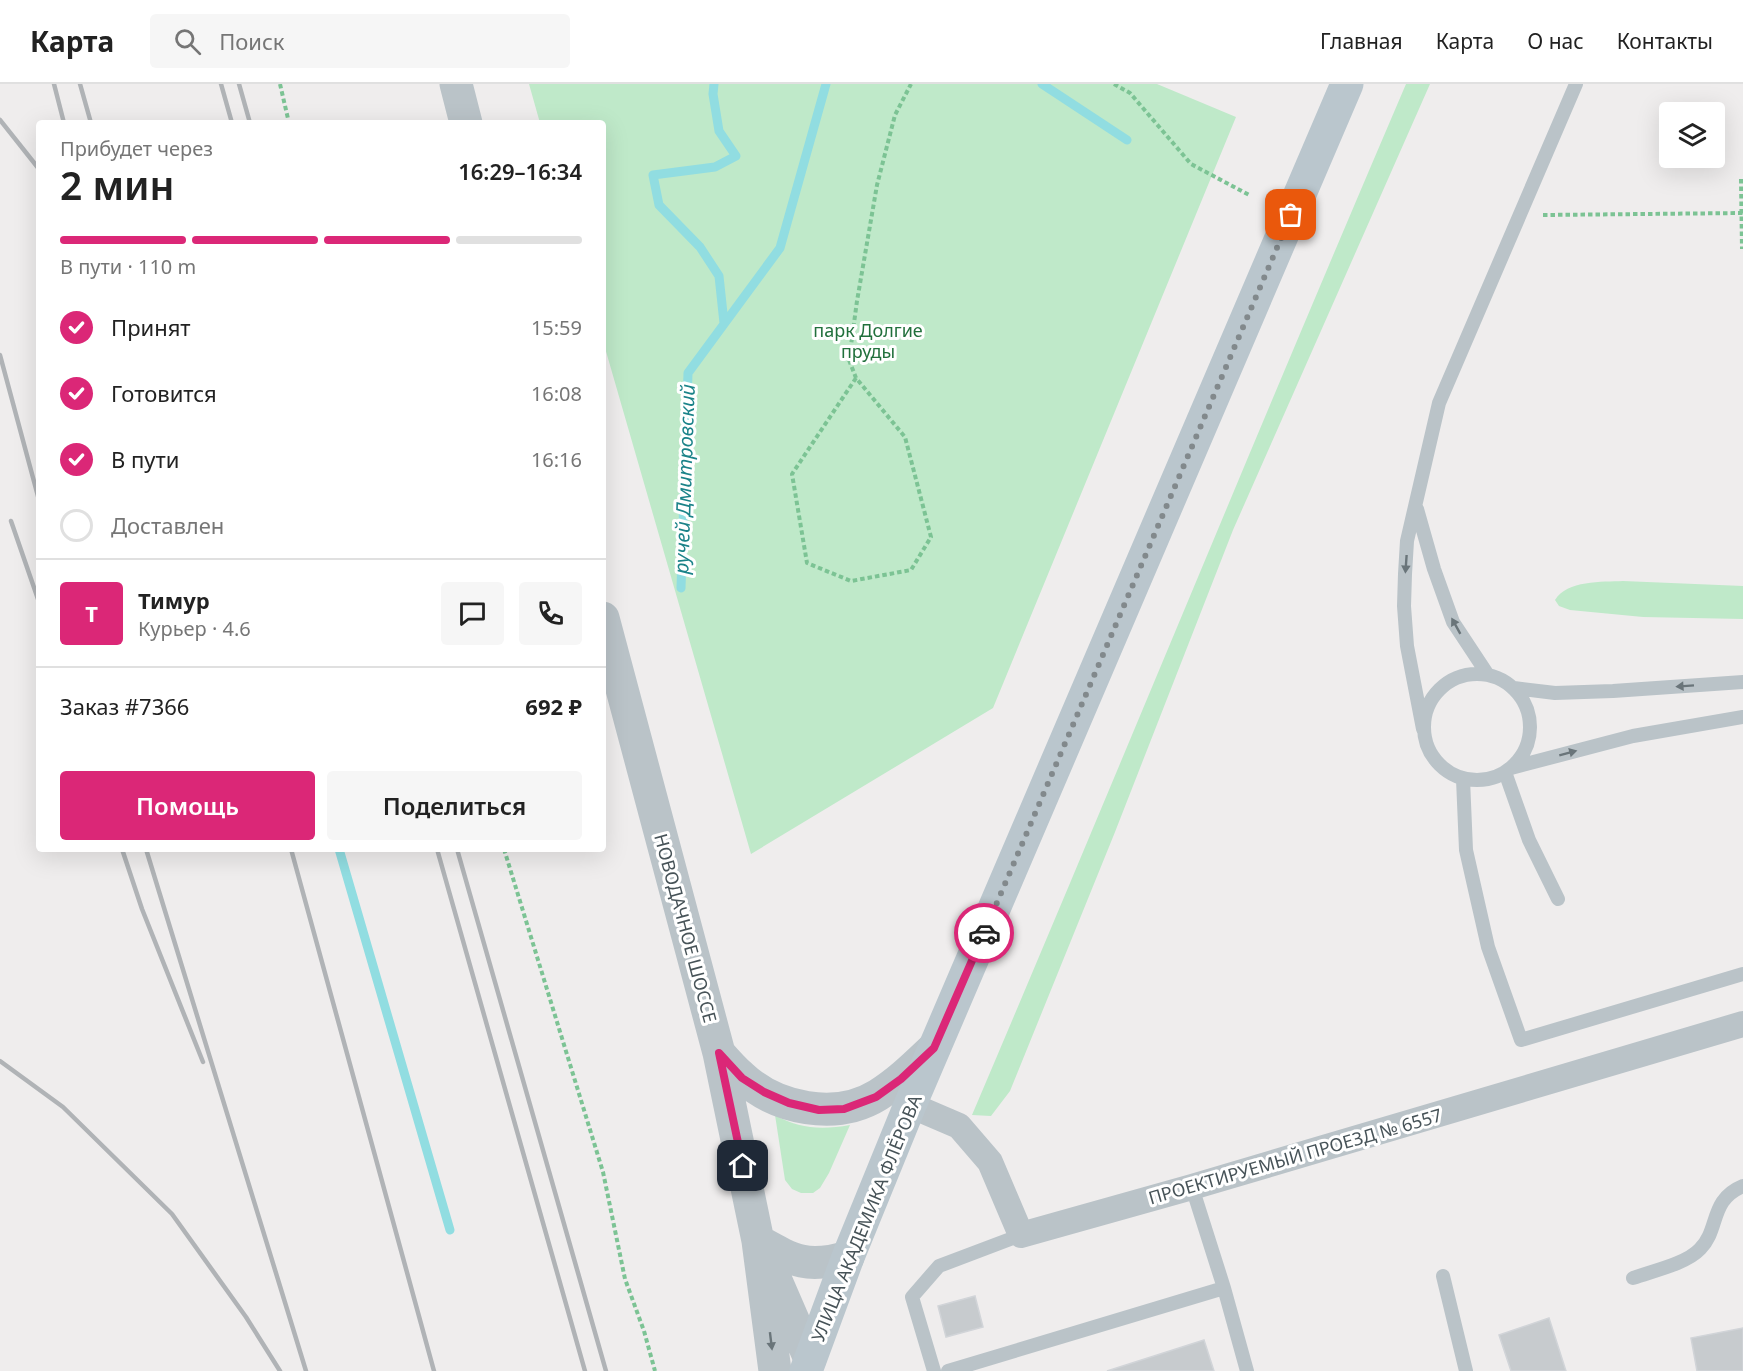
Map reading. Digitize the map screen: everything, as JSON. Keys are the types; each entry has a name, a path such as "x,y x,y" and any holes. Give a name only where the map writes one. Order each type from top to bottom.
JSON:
{"main road":[{"name":"УЛИЦА АКАДЕМИКА ФЛЁРОВА","path":"810,1367 848,1257 910,1105 1347,84"}],"street":[{"path":"456,84 465,120"},
{"name":"НОВОДАЧНОЕ ШОССЕ","path":"606,629 719,1053 758,1241 775,1371"},
{"name":"ПРОЕКТИРУЕМЫЙ ПРОЕЗД № 6557","path":"1021,1236 1743,1024"},
{"path":"719,1053 742,1078 764,1092 789,1103 819,1110 844,1109 876,1097 901,1079 934,1048"},
{"path":"910,1105 959,1126 990,1161 1021,1236"},
{"path":"758,1241 790,1259 803,1262 820,1264 848,1257"},
{"name":"НОВОДАЧНОЕ ШОССЕ","path":"758,1241 810,1367"}],"lane":[{"path":"1423,729 1426,712 1433,696 1445,685 1458,677 1473,674 1488,675 1514,688 1523,700 1529,714 1531,729 1528,744 1521,757 1508,770 1497,777 1480,781 1463,779 1448,772 1435,760 1426,745 1407,646 1404,606 1407,541 1439,403 1576,84"},
{"path":"1416,507 1453,622 1488,675"},
{"path":"1514,688 1555,693 1743,682"},
{"path":"1508,770 1633,735 1743,717"},
{"path":"1508,770 1529,840 1558,899"},
{"path":"1463,779 1466,850 1488,947 1521,1040 1743,974"},
{"path":"1633,1278 1692,1257 1702,1247 1711,1232 1716,1212 1725,1200 1743,1186"},
{"path":"1192,1187 1247,1371"},
{"path":"934,1371 912,1297 939,1266 1021,1236"},
{"path":"1443,1276 1467,1371"},
{"path":"948,1371 1224,1288"}],"path":[{"path":"280,84 288,120"},
{"path":"856,378 792,474 807,563 851,581 911,570 931,537 905,437 856,378 849,360 877,185 895,115 911,84"},
{"path":"1114,84 1130,93 1191,164 1251,196"},
{"path":"1741,179 1742,249"},
{"path":"1537,215 1742,213"},
{"path":"505,852 603,1172 625,1279 644,1330 655,1371"}],"green space":[{"name":"парк Долгие пруды","path":"529,84 1157,84 1236,117 993,708 751,854 606,351 606,120 539,120"},
{"path":"1406,84 1430,84 1233,530 1115,832 1010,1091 991,1116 972,1115 1297,342"},
{"path":"1623,581 1743,586 1743,619 1643,617 1570,610 1559,606 1555,600 1561,593 1576,585"},
{"path":"775,1115 802,1126 830,1128 850,1125 829,1173 820,1188 813,1193 801,1193 792,1189 785,1180"}],"building":[{"path":"975,1296 983,1327 946,1337 938,1306"},
{"path":"1549,1318 1566,1371 1511,1371 1499,1335"},
{"path":"1743,1328 1743,1371 1697,1371 1691,1338"},
{"path":"1204,1340 1214,1371 1107,1371"}],"waterway":[{"path":"714,84 713,94 719,131 736,156 715,167 653,175 659,205 700,247 719,276 724,323"},
{"name":"ручей Дмитровский","path":"681,588 688,373 780,248 826,84"},
{"path":"1042,84 1127,140"},
{"path":"340,852 450,1230"}],"railway":[{"path":"54,84 63,120"},
{"path":"80,84 90,120"},
{"path":"221,84 231,120"},
{"path":"239,84 249,120"},
{"path":"0,120 36,165"},
{"path":"0,355 36,489"},
{"path":"11,521 36,593"},
{"path":"123,852 142,909 203,1062"},
{"path":"147,852 306,1371"},
{"path":"292,852 434,1371"},
{"path":"438,852 585,1371"},
{"path":"458,852 606,1371"},
{"path":"0,1061 63,1107 172,1214 246,1317 280,1371"}],"way so far":[{"path":"984,933 1291,215"}],"route":[{"path":"743,1166 719,1053 742,1078 764,1092 789,1103 819,1110 844,1109 876,1097 901,1079 934,1048 984,933"}]}
